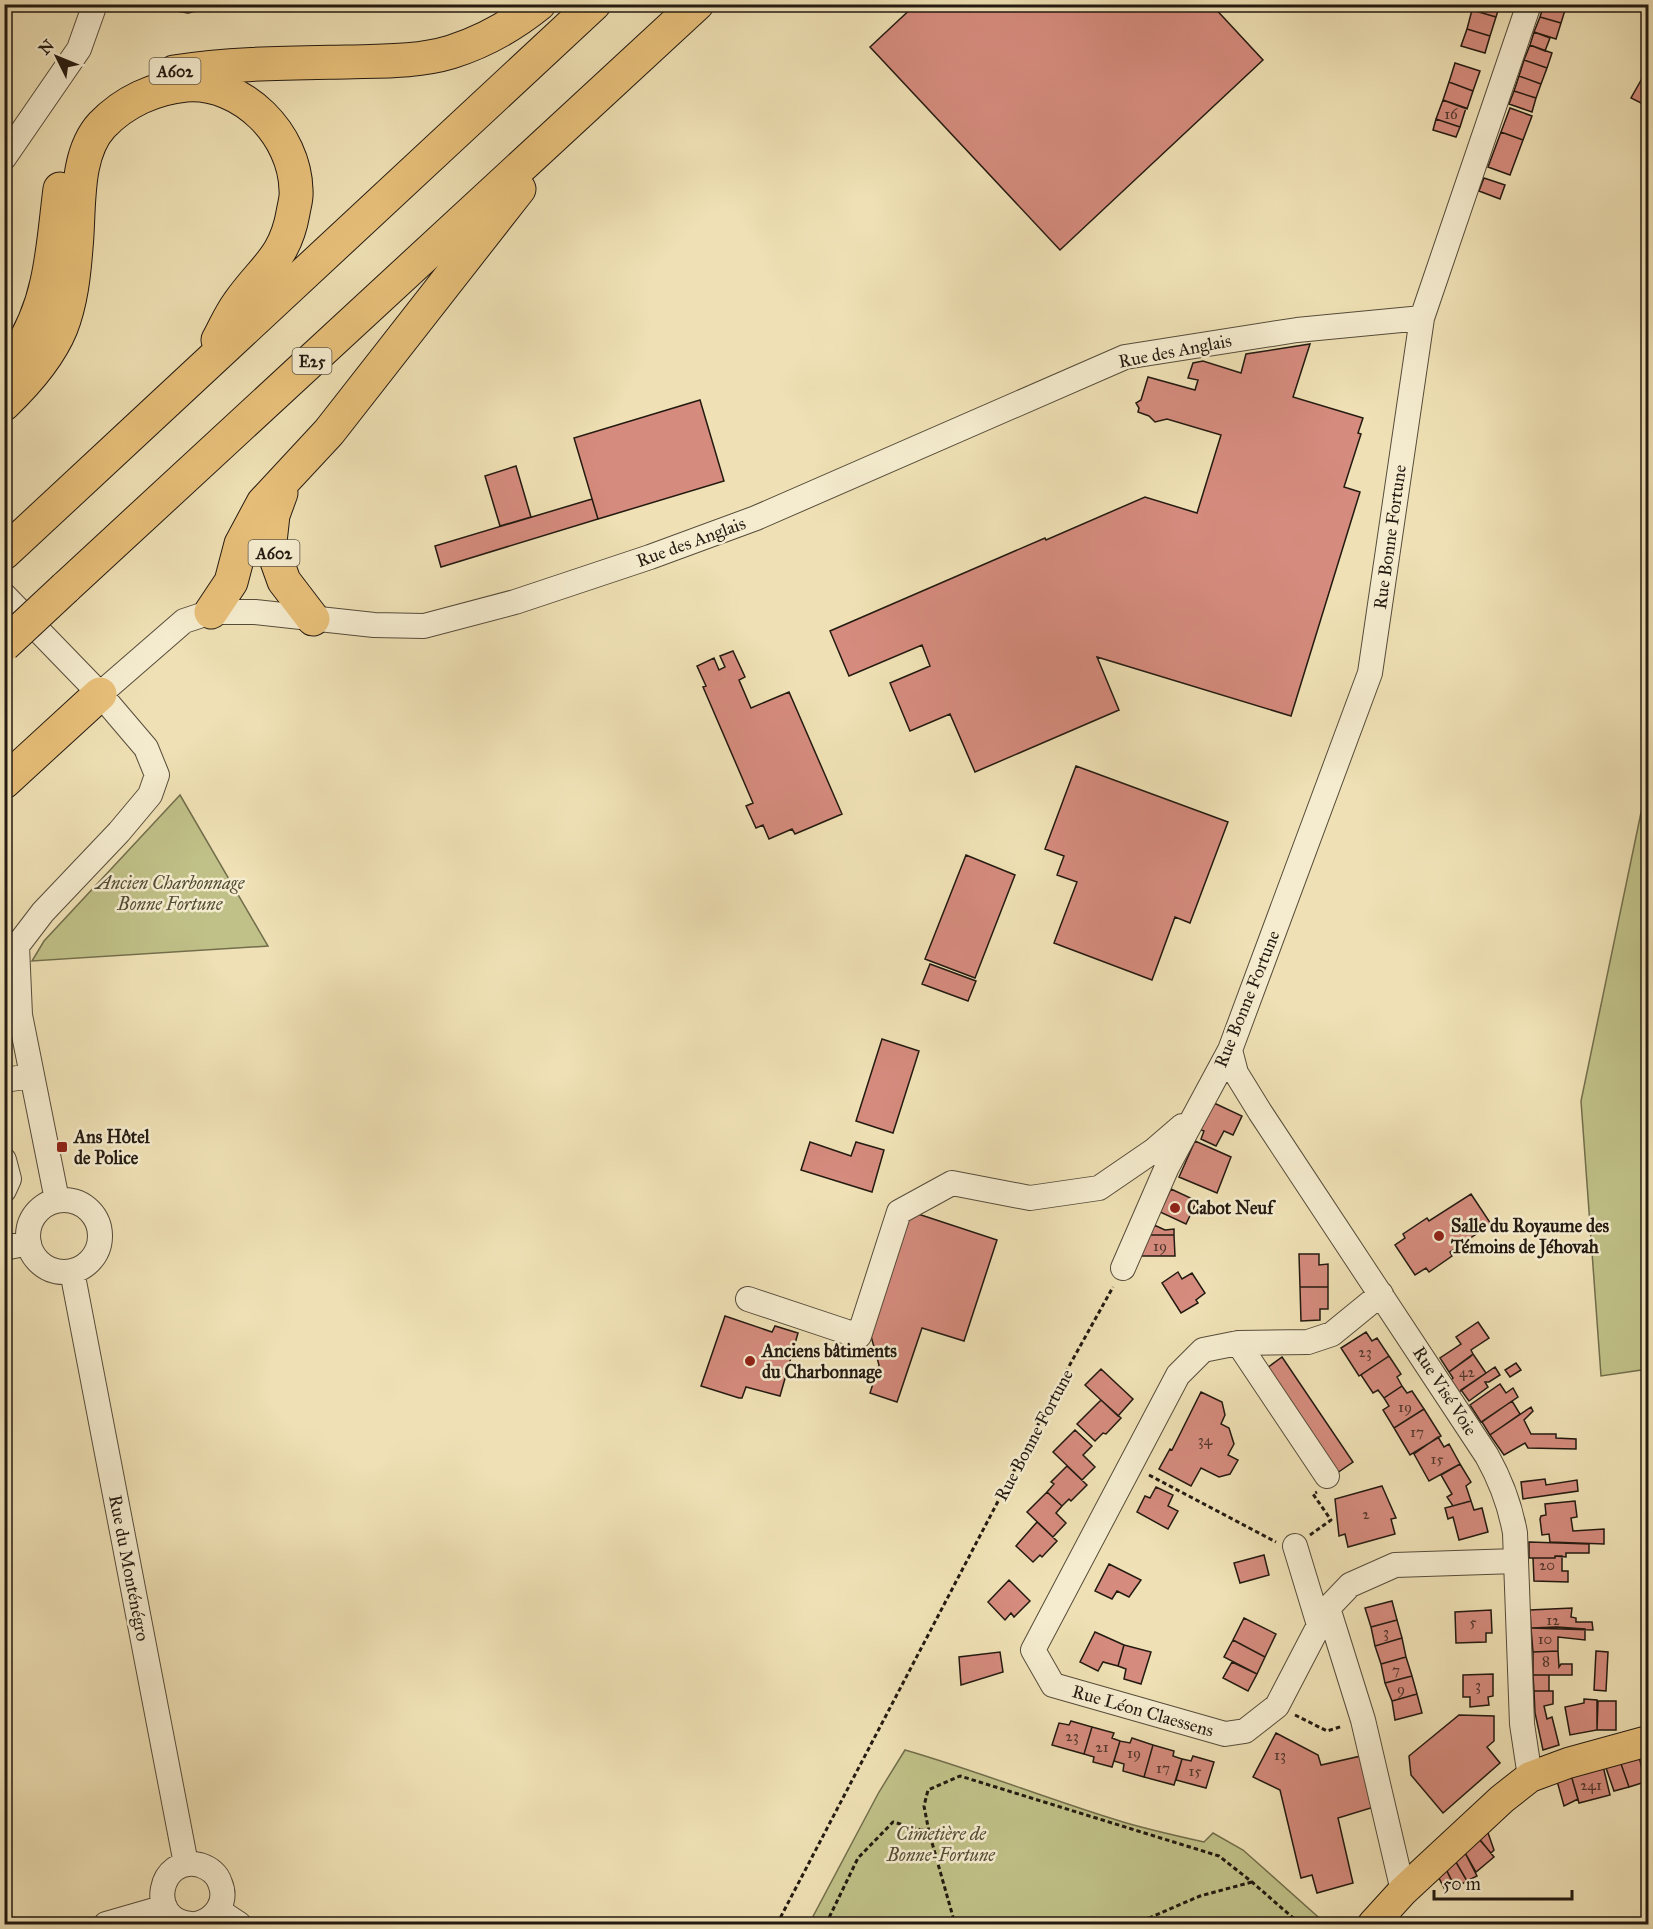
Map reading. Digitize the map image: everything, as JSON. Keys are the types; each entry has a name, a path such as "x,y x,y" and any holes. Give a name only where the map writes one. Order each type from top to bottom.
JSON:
{"highway":[{"name":"A602","path":"4,374 20,352 35,321 47,282 62,169 72,136 89,111 107,94 133,80 214,66 408,60 450,52 491,36 525,16 539,4"},
{"path":"12,546 594,4"},
{"name":"E25","path":"4,645 697,4"},
{"name":"A602","path":"4,404 45,358 62,327 71,295 82,167 92,140 101,127 127,104 159,90 188,85 217,89 241,99 262,115 278,133 292,162 297,191 290,232 275,260 237,304 203,368"},
{"name":"A602","path":"212,612 231,582 241,544 263,503 329,432 505,209 558,134"},
{"name":"A602","path":"286,479 273,515 270,542 284,581 313,619"},
{"path":"4,782 100,694"}],"main road":[{"path":"1372,1924 1403,1891 1530,1776 1648,1741"}],"street":[{"path":"4,158 80,49 95,4"},
{"name":"Rue Bonne Fortune","path":"1123,1268 1167,1167 1230,1050 1370,674 1422,318 1529,4"},
{"name":"Rue des Anglais","path":"100,694 184,621 212,612 255,612 374,625 424,626 526,598 650,558 756,518 1125,357 1298,330 1422,318"},
{"path":"4,596 100,694 146,747 158,775 150,795 119,832 43,912 17,946 20,1015 57,1200"},
{"name":"Rue Visé Voie","path":"1230,1050 1236,1073 1487,1456 1500,1481 1510,1507 1515,1533 1522,1724 1530,1776"},
{"path":"4,1080 32,1076"},
{"path":"748,1299 860,1336 899,1212 952,1183 1030,1198 1100,1188 1153,1151 1193,1116"},
{"path":"4,1160 9,1179 4,1190"},
{"path":"57,1200 74,1200 85,1205 94,1214 99,1226 101,1238 93,1258 84,1266 72,1271 55,1271 43,1266 36,1258 29,1243 30,1224 36,1213 46,1204 57,1200"},
{"path":"4,1248 29,1243"},
{"name":"Rue du Monténégro","path":"72,1271 186,1864"},
{"name":"Rue Léon Claessens","path":"1381,1294 1332,1334 1308,1342 1238,1343 1203,1350 1179,1375 1033,1650 1053,1685 1225,1734 1245,1731 1277,1706 1324,1617 1350,1585 1395,1565 1516,1561"},
{"path":"1238,1343 1327,1476"},
{"path":"1295,1546 1363,1720 1403,1891"},
{"path":"190,1924 176,1920 165,1907 162,1895 163,1884 168,1875 176,1868 186,1864 206,1867 220,1881 222,1891 222,1901 212,1918 196,1924"},
{"path":"106,1924 165,1907"},
{"path":"218,1910 239,1924"}],"path":[{"name":"Rue Bonne Fortune","path":"777,1924 1123,1268"},
{"path":"1130,1465 1288,1548 1295,1546 1332,1520 1312,1494 1329,1484 1327,1476"},
{"path":"1277,1706 1327,1731 1363,1720"},
{"path":"955,1924 924,1806 928,1790 960,1776 1220,1856 1300,1924"},
{"path":"826,1924 858,1858 892,1822 929,1832"},
{"path":"1135,1924 1200,1896 1252,1882"}],"green space":[{"path":"1648,779 1648,1369 1601,1376 1581,1101"},
{"name":"Ancien Charbonnage Bonne Fortune","path":"180,795 268,946 32,961 44,941"},
{"name":"Cimetière de Bonne-Fortune","path":"905,1750 1143,1828 1204,1842 1213,1833 1243,1850 1326,1924 809,1924 879,1792"}],"building":[{"path":"135,4 226,4 188,13"},
{"path":"916,4 1211,4 1263,60 1060,250 870,47"},
{"path":"1474,4 1500,4 1496,17 1472,10"},
{"path":"1544,4 1560,4 1566,7 1561,23 1540,17"},
{"path":"1472,10 1496,17 1490,36 1467,29"},
{"path":"1540,17 1561,23 1556,39 1534,32"},
{"path":"1467,29 1490,36 1485,53 1461,46"},
{"path":"1534,32 1550,38 1545,51 1530,45"},
{"path":"1530,45 1552,53 1547,68 1524,60"},
{"path":"1524,60 1547,68 1541,84 1519,76"},
{"path":"1455,63 1480,71 1473,91 1449,82"},
{"path":"1648,68 1648,98 1645,105 1631,98"},
{"path":"1519,76 1541,84 1536,98 1514,91"},
{"path":"1449,82 1473,91 1467,109 1443,100"},
{"path":"1514,91 1536,98 1532,112 1509,104"},
{"path":"1443,100 1466,108 1460,127 1436,119"},
{"path":"1510,108 1532,116 1523,140 1501,132"},
{"path":"1436,119 1460,127 1456,137 1433,130"},
{"path":"1501,132 1523,140 1510,175 1488,167"},
{"path":"1484,178 1505,185 1500,199 1479,191"},
{"path":"1310,344 1293,397 1363,418 1358,433 1361,434 1344,487 1360,492 1291,716 1097,657 1119,710 975,772 950,714 910,731 890,683 930,666 922,645 849,676 830,631 1145,497 1197,513 1221,435 1167,419 1155,422 1149,416 1138,412 1139,408 1136,403 1141,400 1148,377 1195,390 1198,380 1188,378 1193,363 1203,361 1241,373 1246,354"},
{"path":"700,400 724,481 598,519 574,438"},
{"path":"516,466 531,517 500,526 485,476"},
{"path":"592,499 598,519 441,567 435,546"},
{"path":"733,651 745,677 739,680 751,708 789,692 842,814 795,834 792,829 769,839 763,825 756,828 746,806 753,803 703,687 706,686 697,666 714,658 719,670 725,667 720,656"},
{"path":"1076,766 1228,822 1190,923 1175,917 1152,980 1054,943 1077,882 1057,875 1064,856 1045,849"},
{"path":"966,855 1015,875 975,978 925,959"},
{"path":"930,964 976,981 968,1001 922,984"},
{"path":"882,1039 919,1051 893,1133 856,1121"},
{"path":"1214,1103 1242,1116 1233,1135 1224,1131 1216,1146 1201,1139 1204,1131 1198,1129"},
{"path":"1195,1141 1231,1157 1217,1193 1179,1177"},
{"path":"810,1142 851,1156 856,1142 884,1150 872,1192 801,1170"},
{"path":"1171,1189 1197,1201 1186,1224 1160,1212"},
{"name":"Salle du Royaume des Témoins de Jéhovah","path":"1471,1194 1491,1224 1450,1252 1452,1256 1429,1272 1426,1268 1415,1275 1395,1245 1405,1238 1403,1234 1427,1218 1429,1221"},
{"path":"912,1212 997,1240 964,1341 922,1328 897,1402 870,1393 879,1365 869,1329"},
{"path":"1154,1225 1165,1230 1174,1229 1174,1235 1150,1235"},
{"path":"1150,1235 1174,1235 1175,1256 1141,1256"},
{"path":"1299,1254 1319,1254 1319,1265 1328,1264 1328,1287 1300,1287"},
{"path":"1178,1272 1182,1279 1192,1273 1205,1293 1196,1300 1198,1303 1181,1313 1162,1283"},
{"path":"1300,1287 1328,1287 1328,1309 1320,1309 1320,1320 1301,1321"},
{"name":"Anciens bâtiments du Charbonnage","path":"725,1316 772,1332 775,1326 798,1333 780,1396 746,1387 742,1398 739,1398 701,1386"},
{"path":"1478,1322 1489,1338 1471,1350 1473,1354 1470,1357 1449,1372 1440,1358 1461,1344 1456,1337"},
{"path":"1366,1332 1372,1341 1377,1338 1389,1356 1359,1376 1341,1348"},
{"path":"1473,1354 1486,1373 1459,1392 1449,1372"},
{"path":"1389,1356 1401,1374 1397,1377 1402,1386 1384,1398 1378,1390 1373,1393 1361,1375"},
{"path":"1282,1357 1353,1462 1337,1473 1267,1368"},
{"path":"1516,1363 1521,1370 1510,1377 1505,1370"},
{"path":"1495,1367 1500,1375 1485,1382 1488,1387 1469,1401 1461,1390"},
{"path":"1101,1369 1133,1399 1118,1416 1085,1385"},
{"path":"1500,1384 1506,1393 1513,1388 1518,1397 1481,1422 1470,1405"},
{"path":"1402,1386 1407,1393 1412,1391 1424,1409 1394,1428 1383,1410 1389,1406 1384,1398"},
{"path":"1201,1392 1222,1402 1225,1415 1221,1424 1229,1428 1234,1444 1228,1455 1238,1460 1230,1474 1219,1477 1201,1468 1191,1486 1159,1469 1170,1449 1172,1450"},
{"path":"1101,1400 1121,1418 1106,1434 1103,1433 1095,1441 1077,1424"},
{"path":"1512,1401 1520,1414 1490,1435 1482,1422"},
{"path":"1531,1407 1533,1411 1524,1420 1531,1434 1556,1434 1556,1438 1576,1439 1576,1449 1528,1448 1525,1443 1504,1455 1490,1435"},
{"path":"1424,1409 1441,1436 1410,1455 1394,1428"},
{"path":"1075,1430 1092,1446 1083,1455 1095,1467 1082,1480 1053,1452"},
{"path":"1438,1437 1444,1447 1449,1444 1460,1464 1429,1481 1414,1454"},
{"path":"1460,1464 1471,1482 1466,1486 1471,1501 1453,1506 1447,1497 1452,1494 1441,1475"},
{"path":"1067,1466 1087,1485 1071,1501 1069,1499 1062,1506 1047,1492 1054,1484 1051,1482"},
{"path":"1545,1479 1546,1485 1577,1480 1578,1491 1523,1499 1521,1482"},
{"path":"1382,1486 1396,1518 1391,1519 1395,1534 1348,1547 1345,1534 1339,1536 1335,1499"},
{"path":"1156,1487 1173,1495 1168,1506 1178,1511 1168,1529 1137,1512 1145,1496 1150,1498"},
{"path":"1047,1492 1062,1506 1056,1513 1066,1523 1053,1537 1027,1512"},
{"path":"1471,1501 1474,1510 1482,1508 1488,1532 1459,1540 1453,1517 1448,1519 1445,1508"},
{"path":"1575,1501 1577,1517 1571,1518 1573,1531 1604,1529 1604,1544 1550,1542 1549,1534 1542,1535 1540,1519 1541,1516 1546,1515 1545,1504"},
{"path":"1037,1522 1057,1541 1042,1557 1040,1555 1033,1562 1016,1546"},
{"path":"1529,1542 1589,1544 1589,1553 1566,1553 1566,1557 1555,1556 1555,1558 1529,1558"},
{"path":"1264,1555 1269,1575 1240,1583 1234,1563"},
{"path":"1555,1556 1562,1556 1562,1571 1568,1571 1568,1582 1534,1581 1533,1558 1555,1558"},
{"path":"1109,1564 1141,1580 1129,1597 1117,1591 1112,1599 1095,1591"},
{"path":"1009,1580 1030,1601 1014,1617 1011,1613 1005,1620 988,1602"},
{"path":"1392,1601 1397,1620 1371,1627 1365,1608"},
{"path":"1572,1608 1571,1617 1576,1618 1576,1622 1592,1622 1593,1630 1531,1628 1530,1610"},
{"path":"1491,1610 1492,1633 1486,1633 1486,1642 1456,1643 1455,1612"},
{"path":"1244,1618 1276,1634 1265,1657 1233,1640"},
{"path":"1397,1620 1402,1638 1375,1646 1371,1627"},
{"path":"1531,1628 1585,1629 1585,1640 1558,1637 1558,1651 1533,1652"},
{"path":"1095,1632 1124,1645 1118,1666 1103,1662 1098,1671 1080,1662"},
{"path":"1402,1638 1406,1657 1381,1664 1375,1646"},
{"path":"1233,1640 1265,1657 1257,1674 1224,1657"},
{"path":"1124,1645 1151,1652 1141,1684 1124,1679 1126,1669 1118,1666"},
{"path":"1558,1651 1559,1667 1561,1664 1572,1664 1572,1675 1533,1675 1533,1652"},
{"path":"1596,1651 1608,1652 1606,1691 1594,1690"},
{"path":"1000,1652 1003,1672 961,1685 959,1657"},
{"path":"1406,1657 1412,1676 1385,1683 1381,1664"},
{"path":"1232,1662 1257,1674 1248,1691 1223,1678"},
{"path":"1493,1674 1493,1696 1488,1697 1489,1705 1470,1707 1470,1697 1463,1697 1463,1675"},
{"path":"1533,1675 1549,1675 1549,1691 1534,1691"},
{"path":"1412,1676 1417,1694 1392,1701 1385,1683"},
{"path":"1643,1685 1648,1685 1648,1715"},
{"path":"1534,1691 1553,1691 1553,1704 1544,1706 1547,1719 1552,1717 1559,1745 1543,1750 1535,1713"},
{"path":"1417,1694 1422,1713 1395,1720 1392,1701"},
{"path":"1584,1699 1597,1700 1597,1730 1570,1735 1565,1707 1584,1703"},
{"path":"1598,1701 1616,1701 1616,1730 1597,1730"},
{"path":"1459,1715 1494,1716 1494,1741 1487,1747 1500,1763 1443,1813 1411,1775 1409,1756"},
{"path":"1071,1721 1092,1727 1084,1754 1052,1745 1059,1723 1069,1725"},
{"path":"1092,1727 1114,1733 1112,1738 1120,1741 1112,1767 1093,1762 1094,1757 1084,1754"},
{"path":"1276,1733 1318,1755 1321,1765 1361,1756 1374,1807 1338,1818 1353,1883 1317,1893 1312,1875 1301,1878 1280,1790 1253,1777"},
{"path":"1132,1738 1153,1745 1144,1777 1123,1771 1124,1764 1114,1761 1120,1741 1130,1743"},
{"path":"1153,1745 1174,1751 1173,1756 1182,1759 1174,1785 1144,1777"},
{"path":"1193,1756 1214,1762 1206,1788 1176,1780 1182,1759 1191,1761"},
{"path":"1639,1756 1645,1782 1629,1787 1620,1761"},
{"path":"1620,1761 1629,1787 1614,1791 1605,1765"},
{"path":"1603,1766 1610,1795 1579,1803 1571,1775"},
{"path":"1571,1775 1578,1799 1564,1806 1557,1781"},
{"path":"1487,1830 1494,1850 1491,1853 1478,1838"},
{"path":"1477,1836 1494,1857 1476,1872 1463,1849"},
{"path":"1463,1849 1477,1876 1467,1881 1453,1857"},
{"path":"1453,1857 1467,1881 1455,1888 1444,1865"},
{"path":"1444,1865 1453,1883 1444,1888 1437,1874"}],"place":[{"name":"Ans Hôtel de Police","path":"62,1147"},
{"name":"Cabot Neuf","path":"1175,1208"},
{"name":"Salle du Royaume des Témoins de Jéhovah","path":"1439,1236"},
{"name":"Anciens bâtiments du Charbonnage","path":"750,1361"}]}
